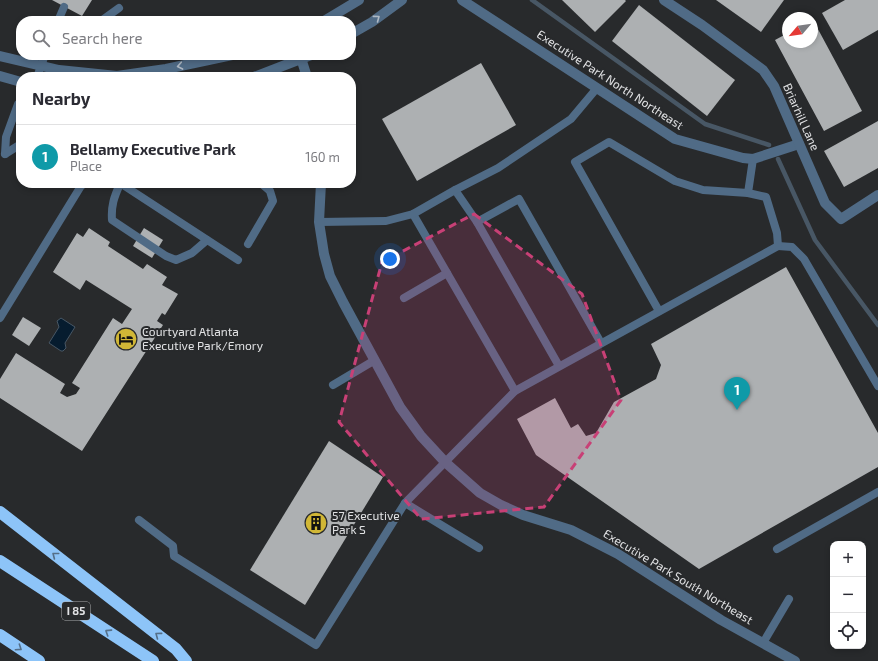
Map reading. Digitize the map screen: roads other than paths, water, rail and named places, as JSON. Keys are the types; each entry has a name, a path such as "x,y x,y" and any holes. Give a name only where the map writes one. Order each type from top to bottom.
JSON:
{"highway":[{"path":"0,512 176,649 186,661"},
{"name":"I 85","path":"0,561 153,661"},
{"path":"0,635 38,661"}],"street":[{"path":"332,16 359,0"},
{"path":"356,31 372,22 402,0"},
{"name":"Executive Park North Northeast","path":"462,0 676,138 742,158 753,159 799,144"},
{"name":"Briarhill Lane","path":"664,0 702,25 762,70 774,86 825,203 841,219 878,195"},
{"path":"0,56 16,60"},
{"path":"16,60 59,70 78,72"},
{"path":"145,72 208,60"},
{"path":"266,72 294,60"},
{"path":"305,60 306,72"},
{"path":"0,76 16,81"},
{"name":"Executive Park South Northeast","path":"321,188 319,222 324,254 330,276 400,407 422,436 445,462 480,493 501,505 523,515 571,530 618,554 721,620 794,661"}],"lane":[{"path":"60,16 64,7"},
{"path":"108,16 118,8"},
{"path":"39,72 43,60"},
{"path":"319,222 386,221 413,214 454,190 498,168 571,119 597,88"},
{"path":"16,109 6,137 4,154 16,147"},
{"path":"12,120 16,122"},
{"path":"659,311 575,162 609,142 675,181 703,190 748,193 766,197 777,232 778,246"},
{"path":"748,193 753,159"},
{"path":"0,318 80,188"},
{"path":"118,188 111,210 112,220 166,256 176,260 192,253 207,240"},
{"path":"126,188 238,260"},
{"path":"248,244 273,201 270,191 267,188"},
{"path":"454,190 477,222 559,366"},
{"path":"477,222 519,199 601,343"},
{"path":"413,214 515,391"},
{"path":"139,520 173,546 174,556 316,645 405,503 515,391 778,246 792,247 804,259 878,386"},
{"path":"404,298 447,273"},
{"path":"333,385 375,360"},
{"path":"777,548 878,492"},
{"path":"405,503 479,548"},
{"path":"763,643 789,599"}],"water":[{"path":"61,318 75,327 65,343 66,348 63,351 49,343 59,327 57,321"}],"waterway":[{"path":"532,0 705,124 769,145"},
{"path":"778,159 815,240 878,325"}],"place":[{"name":"Courtyard Atlanta Executive Park/Emory","path":"126,339"},
{"name":"Bellamy Executive Park","path":"737,410"},
{"name":"57 Executive Park S","path":"316,523"}]}
